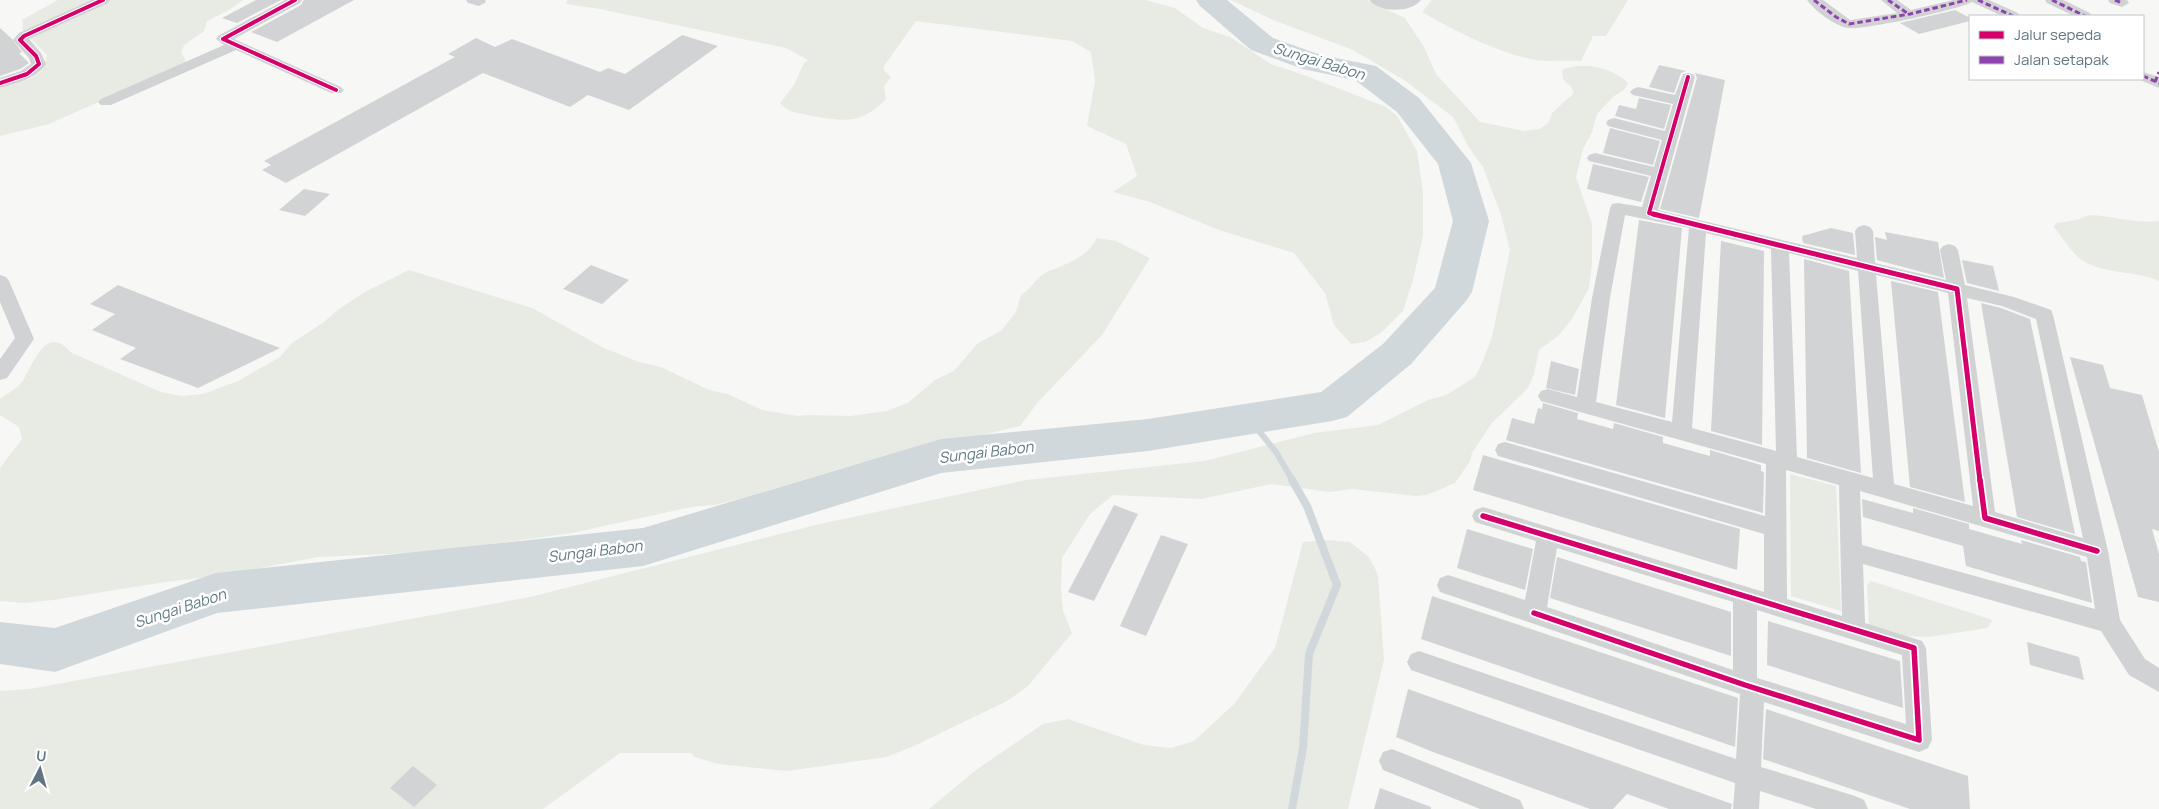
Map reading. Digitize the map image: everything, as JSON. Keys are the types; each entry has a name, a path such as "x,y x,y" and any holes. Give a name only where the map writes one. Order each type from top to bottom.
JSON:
{"street":[{"path":"0,83 38,67 39,64 36,56 20,40 24,36 103,0"},
{"path":"295,0 223,39 336,90"},
{"path":"1376,0 1391,6 1406,6 1414,0"},
{"path":"1814,0 1846,23 1878,22 1907,13 1957,4 1967,0"},
{"path":"1888,0 1907,13"},
{"path":"1978,0 2011,15"},
{"path":"2052,0 2083,15"},
{"path":"106,102 235,45"},
{"path":"1649,214 1688,77"},
{"path":"1638,92 1681,101"},
{"path":"1614,123 1671,137"},
{"path":"1595,158 1660,173"},
{"path":"1586,405 1601,298 1618,208 1957,288 2007,301 2044,315 2098,551 2109,623 2137,668 2159,681"},
{"path":"1681,432 1698,226"},
{"path":"1864,231 1884,489"},
{"path":"1775,605 1775,528 1781,460 1780,245"},
{"path":"1949,250 1957,288 1985,518"},
{"path":"0,281 25,339 0,373"},
{"path":"1548,396 1850,479 2098,551"},
{"path":"1505,450 1775,528"},
{"path":"1850,479 1854,630"},
{"path":"1448,585 1749,687 1919,740 1914,648 1483,516"},
{"path":"1534,613 1548,536"},
{"path":"1851,551 2109,623"},
{"path":"1745,596 1749,687 1746,809"},
{"path":"1419,662 1748,775 1856,809"},
{"path":"1392,761 1511,809"}],"shaded area":[{"path":"58,0 243,0 229,10 207,21 204,31 184,45 181,53 186,60 184,64 49,124 0,136 0,88 24,81 36,75 44,67 46,61 47,55 22,30 22,20"},
{"path":"567,0 1145,0 1175,8 1203,28 1230,37 1271,64 1386,107 1397,116 1417,151 1423,192 1423,236 1413,280 1403,311 1381,333 1365,342 1351,344 1334,325 1325,293 1294,253 1219,230 1150,202 1113,192 1137,176 1126,144 1087,126 1095,81 1091,52 1072,41 916,21 884,66 884,70 891,77 884,86 886,99 868,114 859,118 840,120 796,113 780,103 794,85 804,63 808,60 786,48 600,9 566,4"},
{"path":"1231,0 1366,0 1405,18 1424,47 1436,74 1480,122 1524,131 1540,129 1549,122 1552,113 1574,93 1572,88 1563,79 1562,70 1570,67 1588,66 1605,69 1628,83 1624,90 1614,96 1597,114 1592,132 1583,149 1576,177 1592,224 1592,264 1589,288 1572,319 1558,336 1539,350 1534,374 1528,388 1491,424 1455,483 1427,495 1416,496 1352,489 1330,492 1271,484 1201,499 1113,495 1090,514 1062,558 1061,590 1063,611 1072,633 1028,686 1007,701 914,746 886,757 787,771 718,764 695,757 691,753 620,753 543,809 0,809 0,691 30,689 530,597 820,524 1026,480 1205,461 1314,433 1378,425 1428,400 1446,395 1475,377 1492,337 1510,250 1501,215 1483,167 1468,146 1453,117 1404,80 1353,50 1273,20"},
{"path":"1432,0 1628,0 1606,36 1593,36 1581,61 1546,61 1535,60 1491,47 1422,12"},
{"path":"2090,215 2150,222 2159,221 2159,281 2097,267 2079,258 2054,227 2056,223 2076,220"},
{"path":"1097,238 1116,241 1150,258 1102,335 1038,402 1020,426 843,468 715,505 691,507 572,533 433,552 318,557 224,575 165,582 53,600 25,603 0,601 0,468 22,439 19,427 0,415 0,399 22,382 38,354 49,343 56,342 63,345 72,353 161,392 181,396 203,394 238,381 280,357 292,343 324,322 339,309 365,292 409,270 532,308 604,348 639,362 661,367 709,390 728,394 762,410 797,416 851,416 887,411 909,402 935,380 954,371 978,343 1001,331 1016,312 1021,295 1039,278 1045,273 1081,256"},
{"path":"1790,474 1836,486 1841,611 1791,596"},
{"path":"1325,540 1350,542 1369,557 1378,575 1384,660 1348,809 929,809 976,770 1043,724 1068,719 1144,745 1171,748 1194,741 1234,704 1275,648 1303,542"},
{"path":"1871,581 1993,620 1987,628 1929,637 1897,636 1869,627 1867,585"}],"building":[{"path":"256,0 281,0 237,23 222,18"},
{"path":"304,0 354,0 277,42 251,32 301,5"},
{"path":"1955,10 1969,17 1969,21 1919,34 1900,23"},
{"path":"0,28 12,39 22,52 19,53 29,63 20,69 0,76"},
{"path":"682,35 718,46 629,110 588,95 570,107 483,73 286,183 262,170 271,165 264,161 455,57 448,54 476,38 495,47 512,39 600,72 608,68 625,74"},
{"path":"1659,65 1686,71 1681,73 1674,93 1649,87"},
{"path":"1695,73 1725,80 1699,218 1660,209 1697,78"},
{"path":"1639,98 1671,105 1664,129 1615,116 1619,105 1636,109"},
{"path":"1610,128 1660,141 1653,165 1603,153"},
{"path":"1593,164 1649,177 1641,202 1587,189"},
{"path":"304,189 330,194 305,216 279,210"},
{"path":"1639,220 1682,228 1665,418 1616,405"},
{"path":"1831,228 1853,233 1855,255 1803,243 1802,236"},
{"path":"1885,232 1938,242 1944,278 1877,260 1875,237 1887,240"},
{"path":"1721,241 1764,251 1762,445 1711,431"},
{"path":"1804,259 1849,271 1861,473 1807,458"},
{"path":"1962,260 1993,266 1999,291 1967,283"},
{"path":"591,265 629,280 602,304 563,289"},
{"path":"1891,281 1938,292 1965,502 1910,487"},
{"path":"118,285 280,348 198,388 120,359 136,348 92,330 115,314 90,304"},
{"path":"1981,303 2030,319 2075,534 2017,517"},
{"path":"2070,357 2103,365 2110,388 2142,395 2159,452 2159,531 2152,529 2159,554 2159,602 2138,597"},
{"path":"1551,361 1579,369 1575,395 1546,388"},
{"path":"1543,403 1578,413 1577,419 1613,429 1614,423 1663,437 1663,443 1710,456 1710,450 1761,465 1761,471 1764,472 1763,513 1506,440 1512,418 1534,424 1538,408 1542,409"},
{"path":"1483,455 1740,529 1737,570 1473,490"},
{"path":"1862,499 1913,513 1913,508 1969,524 1969,529 2022,544 2021,540 2080,557 2081,561 2086,562 2092,603 1966,566 1963,546 1863,517"},
{"path":"1114,505 1138,514 1094,601 1068,592"},
{"path":"1467,529 1533,549 1525,590 1457,568"},
{"path":"1161,535 1188,544 1146,636 1120,626"},
{"path":"1557,557 1731,612 1731,656 1550,598"},
{"path":"1432,596 1738,698 1735,747 1421,639"},
{"path":"1768,621 1900,661 1903,708 1767,665"},
{"path":"2027,642 2079,657 2084,680 2030,665"},
{"path":"1408,689 1732,804 1731,809 1669,809 1627,794 1613,809 1590,809 1433,752 1396,737"},
{"path":"1766,709 1968,776 1970,809 1910,809 1763,759"},
{"path":"413,766 437,785 414,807 390,788"},
{"path":"1380,788 1431,807 1431,809 1374,809"}],"waterway":[{"name":"Sungai Babon","path":"0,643 55,650 216,593 643,547 941,456 1148,435 1332,406 1397,354 1453,292 1471,221 1454,163 1408,105 1365,73 1314,63 1262,44 1210,0"},
{"path":"1249,419 1276,452 1293,481"},
{"path":"1292,480 1307,506 1337,585 1309,654 1303,748 1292,809"}],"marked path":[{"path":"1814,0 1836,17 1849,24 1871,22 1948,6 1967,0"},
{"path":"1888,0 1907,13"},
{"path":"1978,0 2011,15"},
{"path":"2052,0 2083,15"},
{"path":"2115,0 2122,3"},
{"path":"2155,82 2159,72"},
{"path":"2144,76 2159,83"}],"cycle path":[{"path":"0,83 27,74 39,64 36,56 20,40 24,36 103,0"},
{"path":"295,0 223,39 336,90"},
{"path":"1688,77 1649,213 1957,289 1985,518 2097,551"},
{"path":"1483,516 1914,648 1919,740 1745,685 1534,613"}]}
